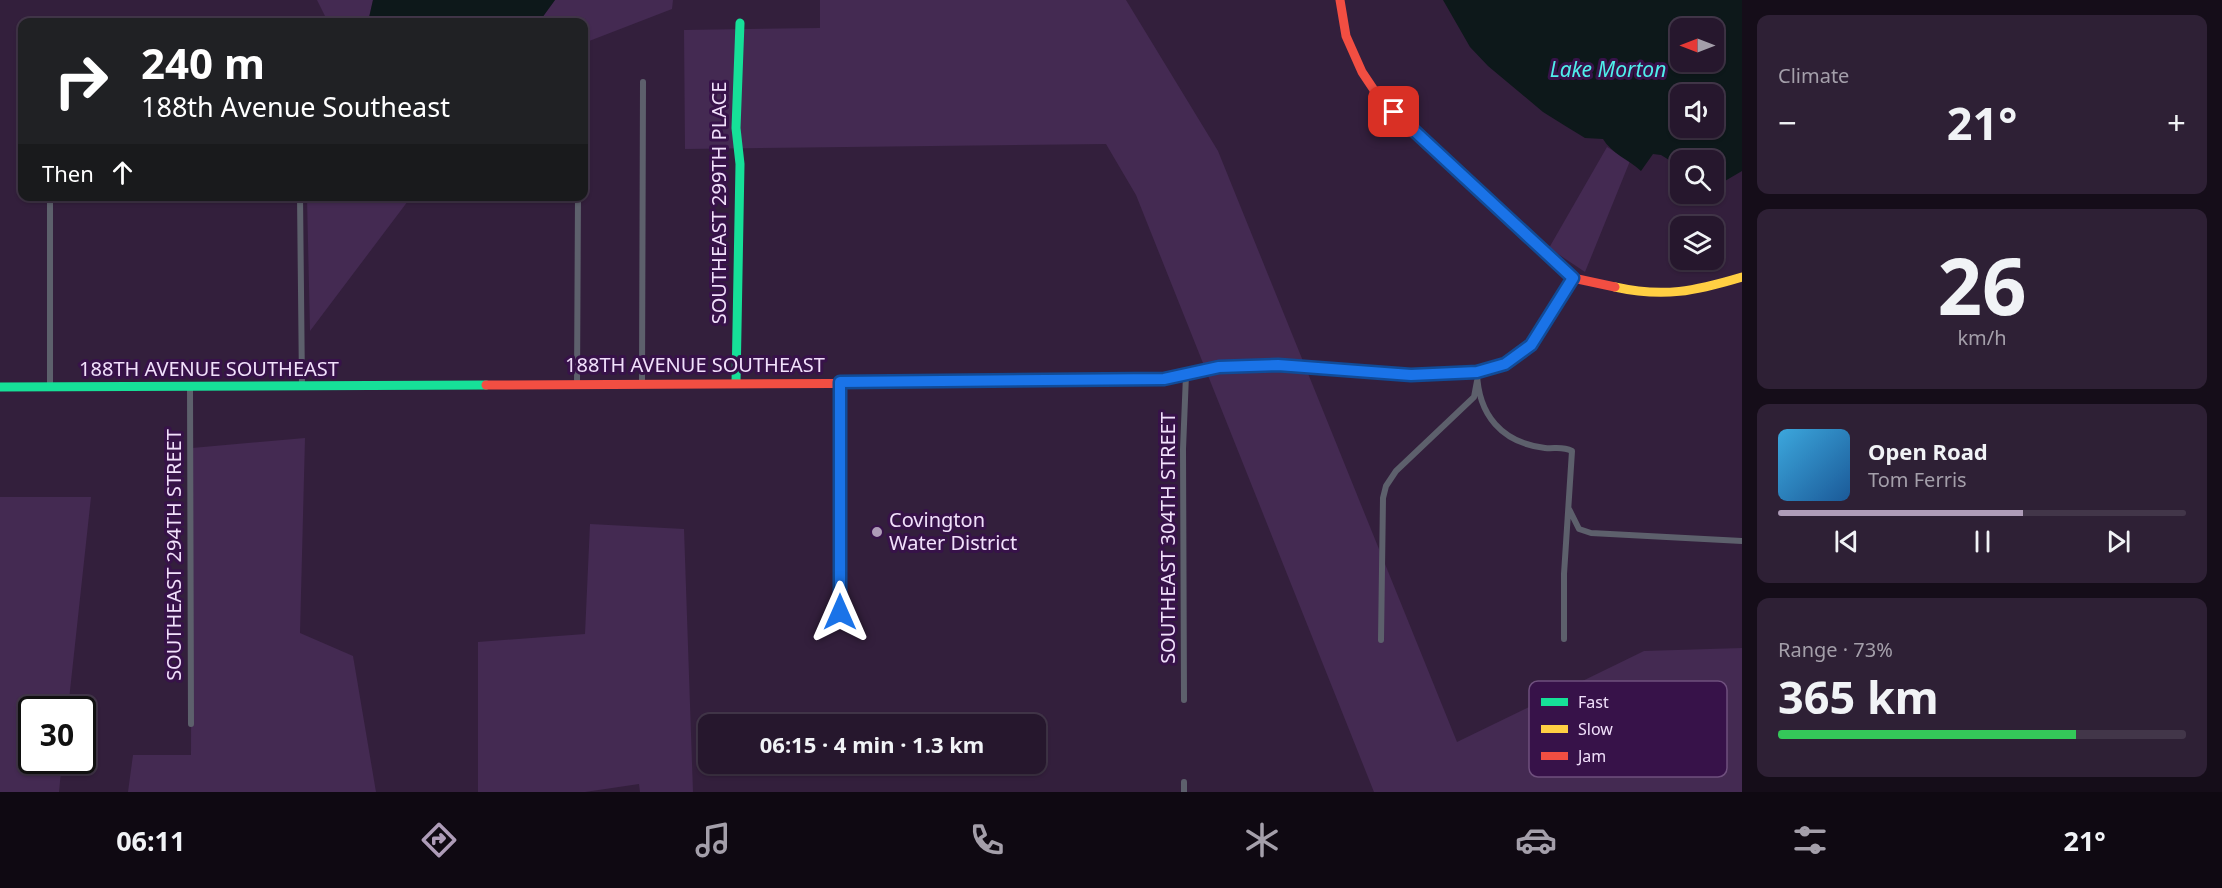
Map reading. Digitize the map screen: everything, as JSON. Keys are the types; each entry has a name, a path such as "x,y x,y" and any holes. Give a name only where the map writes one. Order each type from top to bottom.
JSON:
{"street":[{"path":"1340,0 1346,36 1362,72 1378,96 1436,153 1573,278 1636,292 1675,294 1696,291 1742,277"},
{"name":"SOUTHEAST 299TH PLACE","path":"735,383 740,164 735,128 740,23"},
{"path":"642,383 643,82"},
{"path":"50,201 50,388"},
{"path":"300,201 302,386"},
{"path":"577,384 578,201"},
{"name":"188TH AVENUE SOUTHEAST","path":"0,387 1087,382 1164,379 1219,367 1278,365 1411,375 1477,375 1493,370 1520,356 1531,345 1573,278"},
{"name":"SOUTHEAST 304TH STREET","path":"1184,700 1183,449 1186,375"},
{"path":"1477,375 1483,405 1491,423 1516,440 1545,448 1563,447 1572,451 1564,574 1564,639"},
{"path":"1381,640 1383,498 1386,486 1396,471 1474,397 1477,375"},
{"path":"840,382 840,612"},
{"name":"SOUTHEAST 294TH STREET","path":"190,387 191,724"},
{"path":"1569,508 1579,529 1591,533 1742,541"},
{"path":"1184,782 1184,792"}],"shaded area":[{"path":"317,0 373,0 369,18 326,18"},
{"path":"555,0 673,0 672,9 588,41 588,18 542,18"},
{"path":"820,0 1126,0 1218,151 1457,742 1529,707 1529,777 1727,777 1727,681 1582,681 1644,651 1742,648 1742,792 1374,792 1136,195 1106,144 685,149 684,30 820,28"},
{"path":"1607,147 1630,161 1585,272 1549,248"},
{"path":"307,201 408,201 310,331"},
{"path":"305,438 300,633 353,656 376,792 128,792 133,755 191,755 192,448"},
{"path":"0,497 91,497 69,696 18,696 18,774 61,774 59,792 0,792"},
{"path":"590,524 684,529 693,792 640,792 639,784 585,792 478,792 478,642 585,634"}],"water":[{"path":"373,0 555,0 542,18 369,18"},
{"name":"Lake Morton","path":"1443,0 1742,0 1742,171 1724,182 1724,150 1670,150 1670,160 1661,155 1653,154 1641,171 1615,152 1603,139 1585,138 1543,112 1488,66 1470,47"}],"traffic: fast":[{"path":"736,383 740,164 736,128 740,23"},
{"path":"969,383 1164,379 1219,367 1278,365 1355,371"},
{"path":"0,387 486,385"}],"traffic: slow":[{"path":"1615,287 1649,292 1679,291 1742,277"},
{"path":"1355,371 1418,375 1466,373 1507,363 1522,354 1537,338 1573,278"}],"traffic: jam":[{"path":"1340,0 1346,36 1362,72 1378,96 1440,157 1573,278 1615,287"},
{"path":"486,385 969,383"}],"place":[{"name":"Covington Water District","path":"877,532"}],"route":[{"path":"840,612 840,382 1087,382 1164,379 1219,367 1278,365 1411,375 1493,370 1520,356 1531,345 1548,320 1573,278 1394,112"}]}
